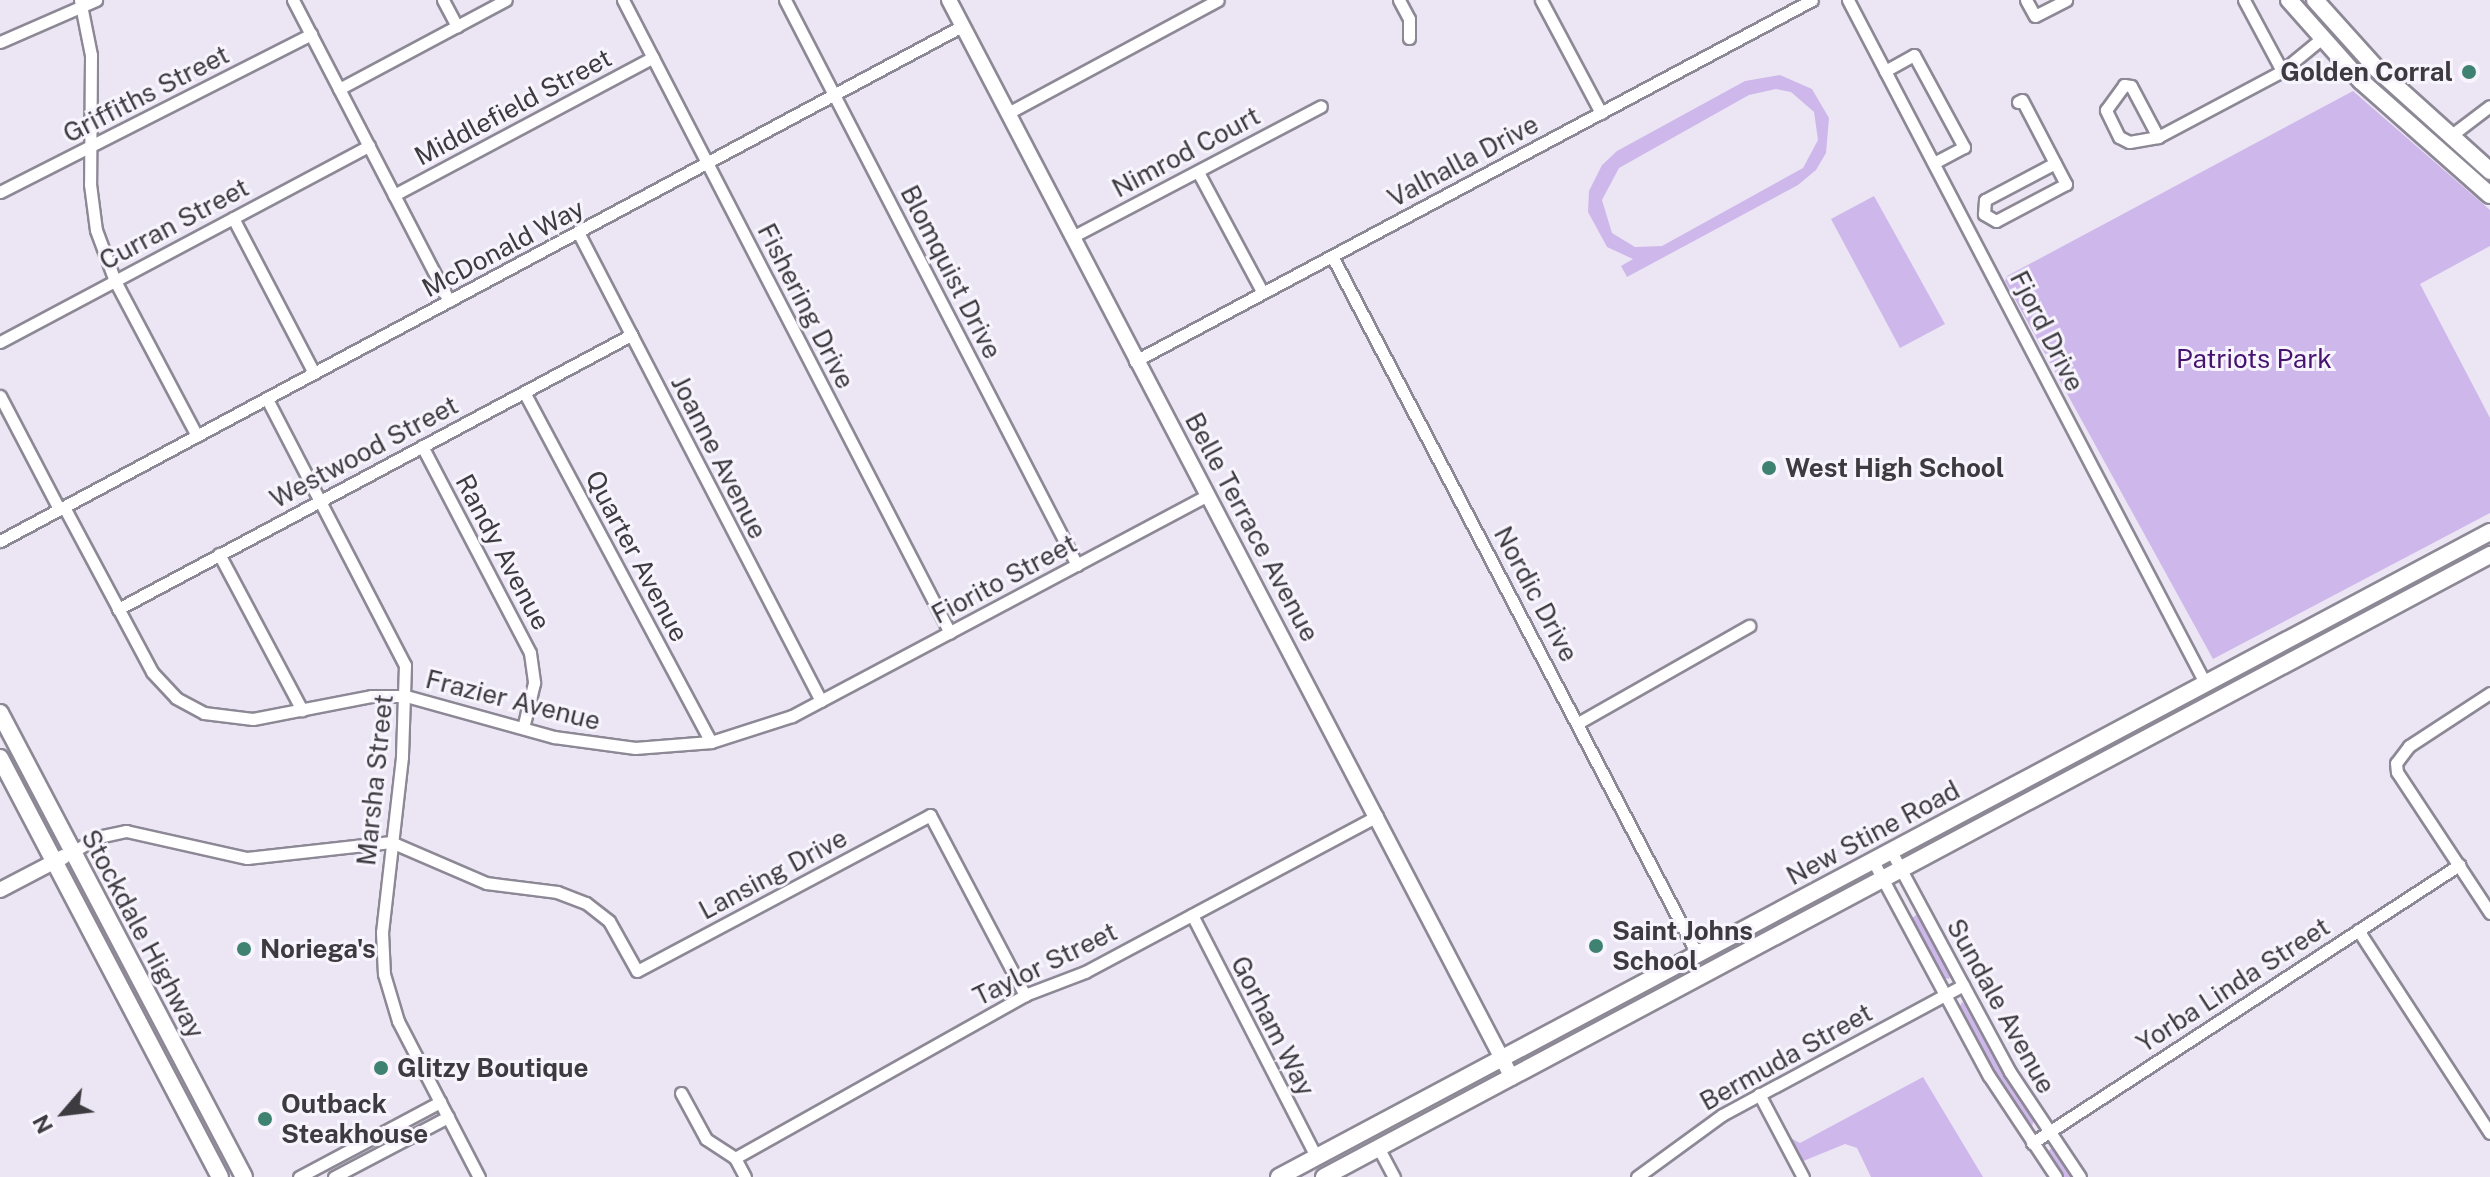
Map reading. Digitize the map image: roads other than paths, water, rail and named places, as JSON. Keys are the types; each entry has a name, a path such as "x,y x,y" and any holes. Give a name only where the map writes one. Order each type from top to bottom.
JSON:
{"main road":[{"path":"2289,0 2361,81 2490,195"},
{"path":"2315,0 2449,137 2490,171"},
{"path":"2361,81 2433,135 2449,137"},
{"name":"New Stine Road","path":"1279,1177 2490,532"},
{"name":"New Stine Road","path":"1324,1177 2490,555"},
{"path":"2227,695 2233,681 2260,663 2269,649"},
{"path":"2139,742 2147,727 2203,698 2205,683"},
{"name":"Stockdale Highway","path":"0,713 63,857 220,1177"},
{"name":"Stockdale Highway","path":"0,758 63,857 244,1177"}],"street":[{"path":"0,42 80,3 96,0"},
{"path":"293,0 449,301"},
{"path":"443,0 457,26"},
{"path":"339,89 506,0"},
{"name":"Fishering Drive","path":"623,0 950,633"},
{"name":"Blomquist Drive","path":"785,0 1077,565"},
{"name":"Belle Terrace Avenue","path":"949,0 1512,1078"},
{"path":"1008,113 1218,0"},
{"path":"1399,0 1409,19 1409,38"},
{"path":"1541,0 1601,113"},
{"name":"Valhalla Drive","path":"1135,361 1812,0"},
{"name":"Fjord Drive","path":"1848,0 2205,683"},
{"path":"2026,0 2035,16 2061,1"},
{"path":"2244,0 2282,71"},
{"path":"80,3 91,55 92,207 115,281 197,436"},
{"name":"McDonald Way","path":"0,541 962,26"},
{"name":"Griffiths Street","path":"0,192 311,34"},
{"path":"2158,137 2131,86 2124,85 2106,110 2119,137 2129,142 2158,137 2282,71 2322,38"},
{"path":"1885,71 1914,55 1964,147 1934,163"},
{"name":"Middlefield Street","path":"394,195 653,57"},
{"path":"1984,214 1996,221 2066,184 2022,100 2018,102"},
{"name":"Nimrod Court","path":"1072,237 1321,106"},
{"path":"2449,137 2490,106"},
{"name":"Curran Street","path":"0,342 369,146"},
{"path":"1984,214 1985,200 2055,163"},
{"path":"1198,172 1263,293"},
{"path":"1966,223 1984,214"},
{"path":"233,218 314,373"},
{"name":"Joanne Avenue","path":"578,232 821,701"},
{"name":"Nordic Drive","path":"1332,256 1697,954"},
{"name":"Westwood Street","path":"118,609 631,335"},
{"name":"Quarter Avenue","path":"524,392 711,742"},
{"name":"Frazier Avenue","path":"0,396 152,672 189,706 236,720 371,696 406,696 523,728 610,747 711,742 763,728 821,701"},
{"name":"Marsha Street","path":"267,399 400,650 406,696 382,932 384,977 398,1021 479,1177"},
{"name":"Randy Avenue","path":"422,446 530,653 534,683 523,728"},
{"name":"Fiorito Street","path":"821,701 1208,495"},
{"path":"219,554 302,710"},
{"path":"1578,723 1749,626"},
{"path":"2490,693 2400,753 2397,772 2490,913"},
{"name":"Lansing Drive","path":"391,842 486,883 557,892 586,903 609,921 637,971 930,815 1025,995"},
{"name":"Taylor Street","path":"735,1158 1025,995 1085,972 1377,816"},
{"path":"0,890 98,837 126,831 247,858 391,842"},
{"name":"Sundale Avenue","path":"1891,851 1963,985 2048,1131 2080,1177"},
{"name":"Sundale Avenue","path":"1873,861 1945,995 2032,1143 2056,1177"},
{"name":"Yorba Linda Street","path":"2032,1143 2459,865"},
{"name":"Gorham Way","path":"1192,915 1316,1156"},
{"path":"2358,930 2490,1133"},
{"name":"Bermuda Street","path":"1637,1177 1759,1094 1963,985"},
{"path":"681,1093 706,1139 735,1158 745,1177"},
{"path":"1759,1094 1803,1177"},
{"path":"299,1177 440,1102"},
{"path":"334,1177 448,1117"},
{"path":"1379,1149 1394,1177"}],"place":[{"name":"Golden Corral","path":"2469,72"},
{"name":"West High School","path":"1769,468"},
{"name":"Saint Johns School","path":"1596,946"},
{"name":"Noriega's","path":"244,949"},
{"name":"Glitzy Boutique","path":"381,1068"},
{"name":"Outback Steakhouse","path":"265,1119"}],"park label":[{"name":"Patriots Park","path":"2254,359"}]}
